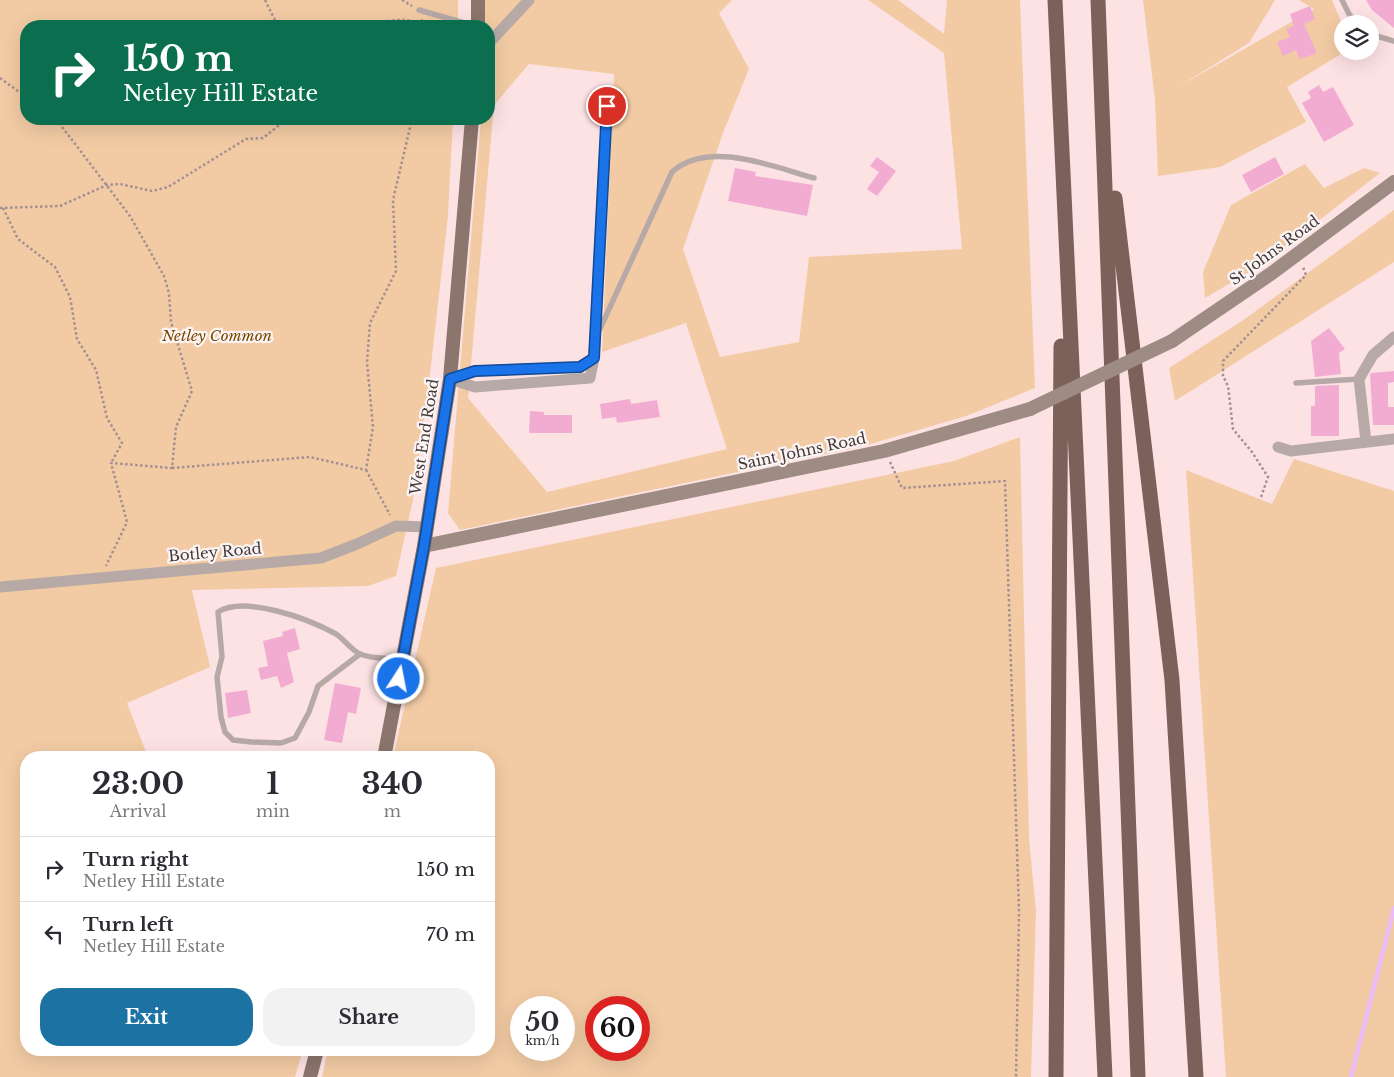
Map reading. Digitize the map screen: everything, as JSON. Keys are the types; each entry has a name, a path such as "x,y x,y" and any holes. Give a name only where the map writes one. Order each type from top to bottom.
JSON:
{"highway":[{"path":"1055,0 1106,1077"},
{"path":"1098,0 1138,1077"},
{"path":"1102,90 1172,680 1196,1077"},
{"path":"1056,1077 1062,170"}],"main road":[{"path":"477,20 478,0"},
{"name":"West End Road","path":"385,751 424,546 450,379 471,125"},
{"name":"St Johns Road","path":"1172,341 1298,254 1394,182"},
{"name":"Saint Johns Road","path":"424,546 884,450 1030,409 1172,341"},
{"path":"310,1077 315,1056"}],"street":[{"path":"495,36 530,0"},
{"path":"450,379 475,371 580,367 594,358 607,106"},
{"path":"1366,442 1359,379 1373,355 1394,337"},
{"path":"1278,447 1291,451 1394,439"},
{"name":"Botley Road","path":"0,587 321,558 396,526 427,527"}],"lane":[{"path":"1342,0 1350,15"},
{"path":"420,10 426,14 452,20"},
{"path":"1379,37 1394,41"},
{"path":"595,340 672,172 680,165 715,156 741,158 814,178"},
{"path":"1296,384 1359,379"},
{"path":"360,654 318,686 296,738 281,743 233,740 225,732 221,717 217,677 222,657 218,612 226,607 234,605 271,609 335,634 360,654 402,660"}],"path":[{"path":"265,0 275,20"},
{"path":"422,20 426,14"},
{"path":"0,78 20,92"},
{"path":"61,125 130,216 164,276 169,292 171,322 192,391 176,427 172,468"},
{"path":"101,578 127,522 111,463 122,443 107,418 96,370 77,339 70,297 55,267 18,239 1,208 60,206 108,185 120,184 152,191 168,187 246,139 263,138 279,125"},
{"path":"396,526 366,470 374,427 367,362 370,323 396,271 393,200 411,125"},
{"path":"1261,496 1268,477 1252,452 1233,428 1228,386 1223,376 1223,361 1306,275 1298,254"},
{"path":"884,450 902,488 1005,481 1018,912 1016,1077"},
{"path":"111,463 172,468 310,457 366,470"}],"green space":[{"name":"Netley Common","path":"0,0 458,0 458,20 20,20 20,125 453,125 448,216 430,374 413,500 396,576 368,586 192,590 210,667 127,703 146,751 20,751 20,1056 301,1056 295,1077 0,1077"},
{"path":"485,0 732,0 719,13 749,69 723,133 683,249 720,357 799,342 809,257 962,249 944,53 868,0 898,0 944,34 947,0 1020,0 1035,388 966,416 867,445 460,530 448,513 480,125 492,125 468,398 547,492 727,449 686,323 602,352 614,74 529,64 495,104 495,20 484,20"},
{"path":"1143,0 1275,0 1249,43 1178,87 1314,9 1299,0 1332,0 1338,15 1334,15 1334,58 1287,87 1306,122 1220,167 1158,176 1155,100"},
{"path":"1305,164 1324,188 1364,168 1380,173 1263,264 1205,298 1203,272 1231,205"},
{"path":"1394,210 1394,262 1175,401 1169,368 1242,321"},
{"path":"1020,437 1029,838 1036,911 1031,1077 322,1077 327,1056 495,1056 495,751 394,751 436,568 954,461"},
{"path":"1294,459 1394,491 1394,1077 1226,1077 1186,470 1272,504"}],"building":[{"path":"1366,0 1394,0 1394,28 1379,15 1372,10"},
{"path":"1310,6 1315,19 1304,24 1317,53 1300,59 1296,50 1283,56 1277,42 1290,37 1286,29 1294,26 1290,14"},
{"path":"1319,85 1323,92 1333,87 1354,125 1324,142 1302,103 1311,98 1308,92"},
{"path":"877,157 896,171 877,196 867,189 879,172 870,166"},
{"path":"1275,157 1284,174 1251,192 1242,175"},
{"path":"735,168 756,172 755,176 813,185 807,216 728,201"},
{"path":"1329,328 1345,349 1339,353 1341,374 1315,377 1311,341"},
{"path":"1394,371 1394,382 1388,383 1388,407 1394,407 1394,425 1373,425 1370,375 1371,373"},
{"path":"1339,385 1339,436 1311,436 1311,406 1315,406 1315,386"},
{"path":"630,399 631,404 657,400 660,417 617,423 616,417 602,419 600,404"},
{"path":"530,411 544,412 544,415 572,415 572,433 529,433"},
{"path":"295,628 300,649 287,653 294,682 281,688 277,676 261,680 258,668 268,666 263,641 283,636 282,632"},
{"path":"335,683 361,688 356,714 348,712 342,743 324,740"},
{"path":"247,690 251,713 228,718 225,693"}],"waterway":[{"path":"1351,1077 1394,908"}],"route":[{"path":"399,679 424,546 450,379 475,371 580,367 594,358 607,106"}]}
